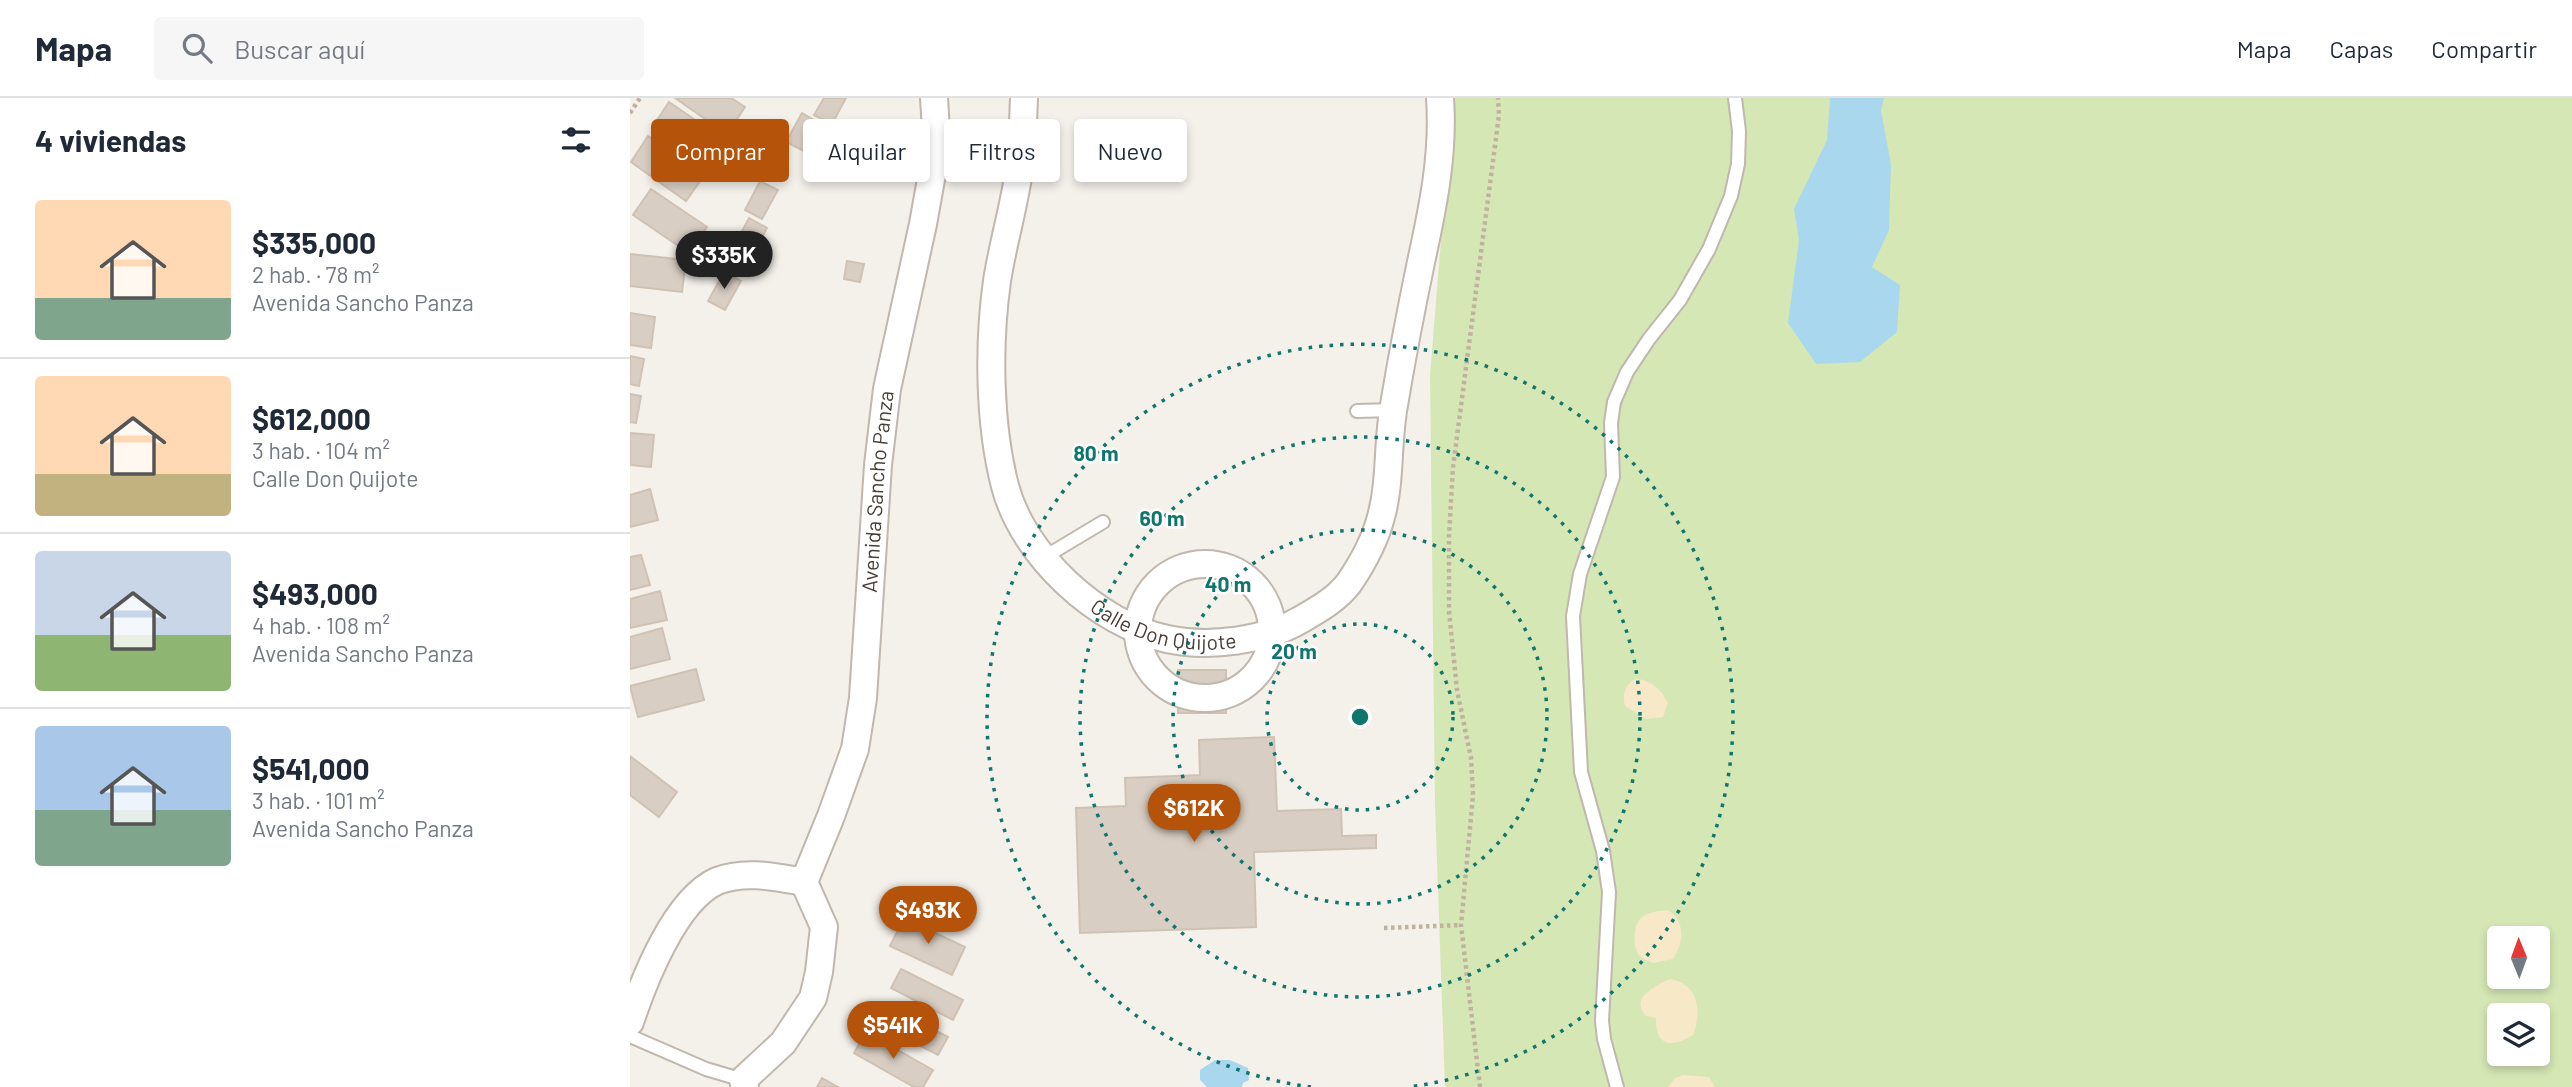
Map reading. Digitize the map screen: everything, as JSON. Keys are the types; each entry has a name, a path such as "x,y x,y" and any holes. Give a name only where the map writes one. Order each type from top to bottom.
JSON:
{"street":[{"name":"Avenida Sancho Panza","path":"804,882 831,816 857,736 864,686 878,465 887,390 937,146 934,98"},
{"name":"Calle Don Quijote","path":"1024,98 1020,164 997,285 993,344 993,396 997,443 1005,488 1020,525 1042,558 1059,577 1094,604 1138,628 1166,639 1205,643 1273,632 1295,623 1335,597 1347,585 1367,553 1384,506 1393,410 1435,195 1440,159 1440,98"},
{"path":"1197,564 1220,565 1241,574 1259,589 1270,610 1273,632 1268,655 1256,674 1239,689 1217,697 1195,697 1175,691 1157,678 1144,661 1138,640 1138,619 1145,599 1158,582 1177,569 1197,564"},
{"path":"630,1022 642,986 677,920 695,896 718,881 741,876 763,875 804,882 824,926 820,972 813,998 783,1043 744,1084"}],"lane":[{"path":"1618,1087 1604,1040 1602,1021 1608,870 1581,772 1573,616 1580,574 1612,477 1611,423 1614,402 1626,372 1680,300 1703,259 1731,197 1738,164 1739,131 1735,98"},
{"path":"1357,411 1393,410"},
{"path":"1042,558 1103,522"},
{"path":"630,1036 744,1084"}],"path":[{"path":"630,113 640,98"},
{"path":"1479,1087 1461,925 1473,795 1471,758 1457,690 1449,611 1449,536 1453,467 1499,115 1498,98"},
{"path":"1384,928 1461,925"}],"green space":[{"path":"1446,98 2572,98 2572,1087 1445,1087 1435,805 1430,375 1446,179"}],"sand":[{"path":"1635,679 1650,683 1662,694 1668,703 1663,717 1646,719 1625,706 1625,691"},
{"path":"1667,910 1678,920 1681,939 1673,959 1653,963 1636,951 1636,927 1645,915"},
{"path":"1670,979 1687,987 1696,1000 1697,1008 1693,1035 1672,1043 1662,1040 1656,1018 1646,1016 1641,1003 1646,993"},
{"path":"1683,1075 1709,1077 1715,1087 1668,1087 1675,1078"}],"water":[{"path":"1830,98 1884,98 1881,110 1891,165 1889,230 1872,267 1900,285 1897,332 1860,362 1816,364 1788,323 1799,240 1794,209 1827,140"},
{"path":"1215,1060 1230,1060 1248,1068 1249,1080 1243,1083 1242,1087 1207,1087 1200,1080 1200,1070"}],"building":[{"path":"675,98 731,98 745,107 737,119 705,119"},
{"path":"824,98 846,98 835,119 822,119 814,115"},
{"path":"669,102 694,119 658,119"},
{"path":"802,113 812,119 803,119 803,150 789,144 789,137"},
{"path":"648,136 651,138 651,176 631,162"},
{"path":"659,182 699,182 686,201"},
{"path":"759,182 778,190 762,219 745,210"},
{"path":"651,189 707,227 689,253 633,215"},
{"path":"749,218 767,228 752,256 734,246"},
{"path":"630,254 686,260 682,292 630,286"},
{"path":"847,261 864,264 860,282 844,279"},
{"path":"724,272 741,281 725,310 708,301"},
{"path":"630,313 655,317 651,348 630,345"},
{"path":"630,356 644,359 639,386 630,384"},
{"path":"630,394 641,396 636,423 630,422"},
{"path":"630,433 654,435 651,467 630,465"},
{"path":"650,489 658,520 630,527 630,495"},
{"path":"641,555 650,585 630,590 630,557"},
{"path":"660,591 667,620 630,628 630,599"},
{"path":"662,628 670,659 630,669 630,637"},
{"path":"696,669 704,700 638,717 630,686"},
{"path":"1178,670 1226,670 1226,713 1178,713"},
{"path":"1274,737 1277,811 1341,809 1342,836 1376,835 1376,848 1254,852 1256,927 1080,933 1076,808 1126,806 1125,778 1200,775 1199,740"},
{"path":"630,756 677,792 659,817 630,795"},
{"path":"904,918 965,947 952,975 890,946"},
{"path":"901,969 963,1000 953,1020 891,988"},
{"path":"885,1005 948,1037 938,1055 876,1023"},
{"path":"866,1032 933,1070 923,1087 914,1087 854,1053"},
{"path":"822,1078 838,1087 817,1087"}]}
